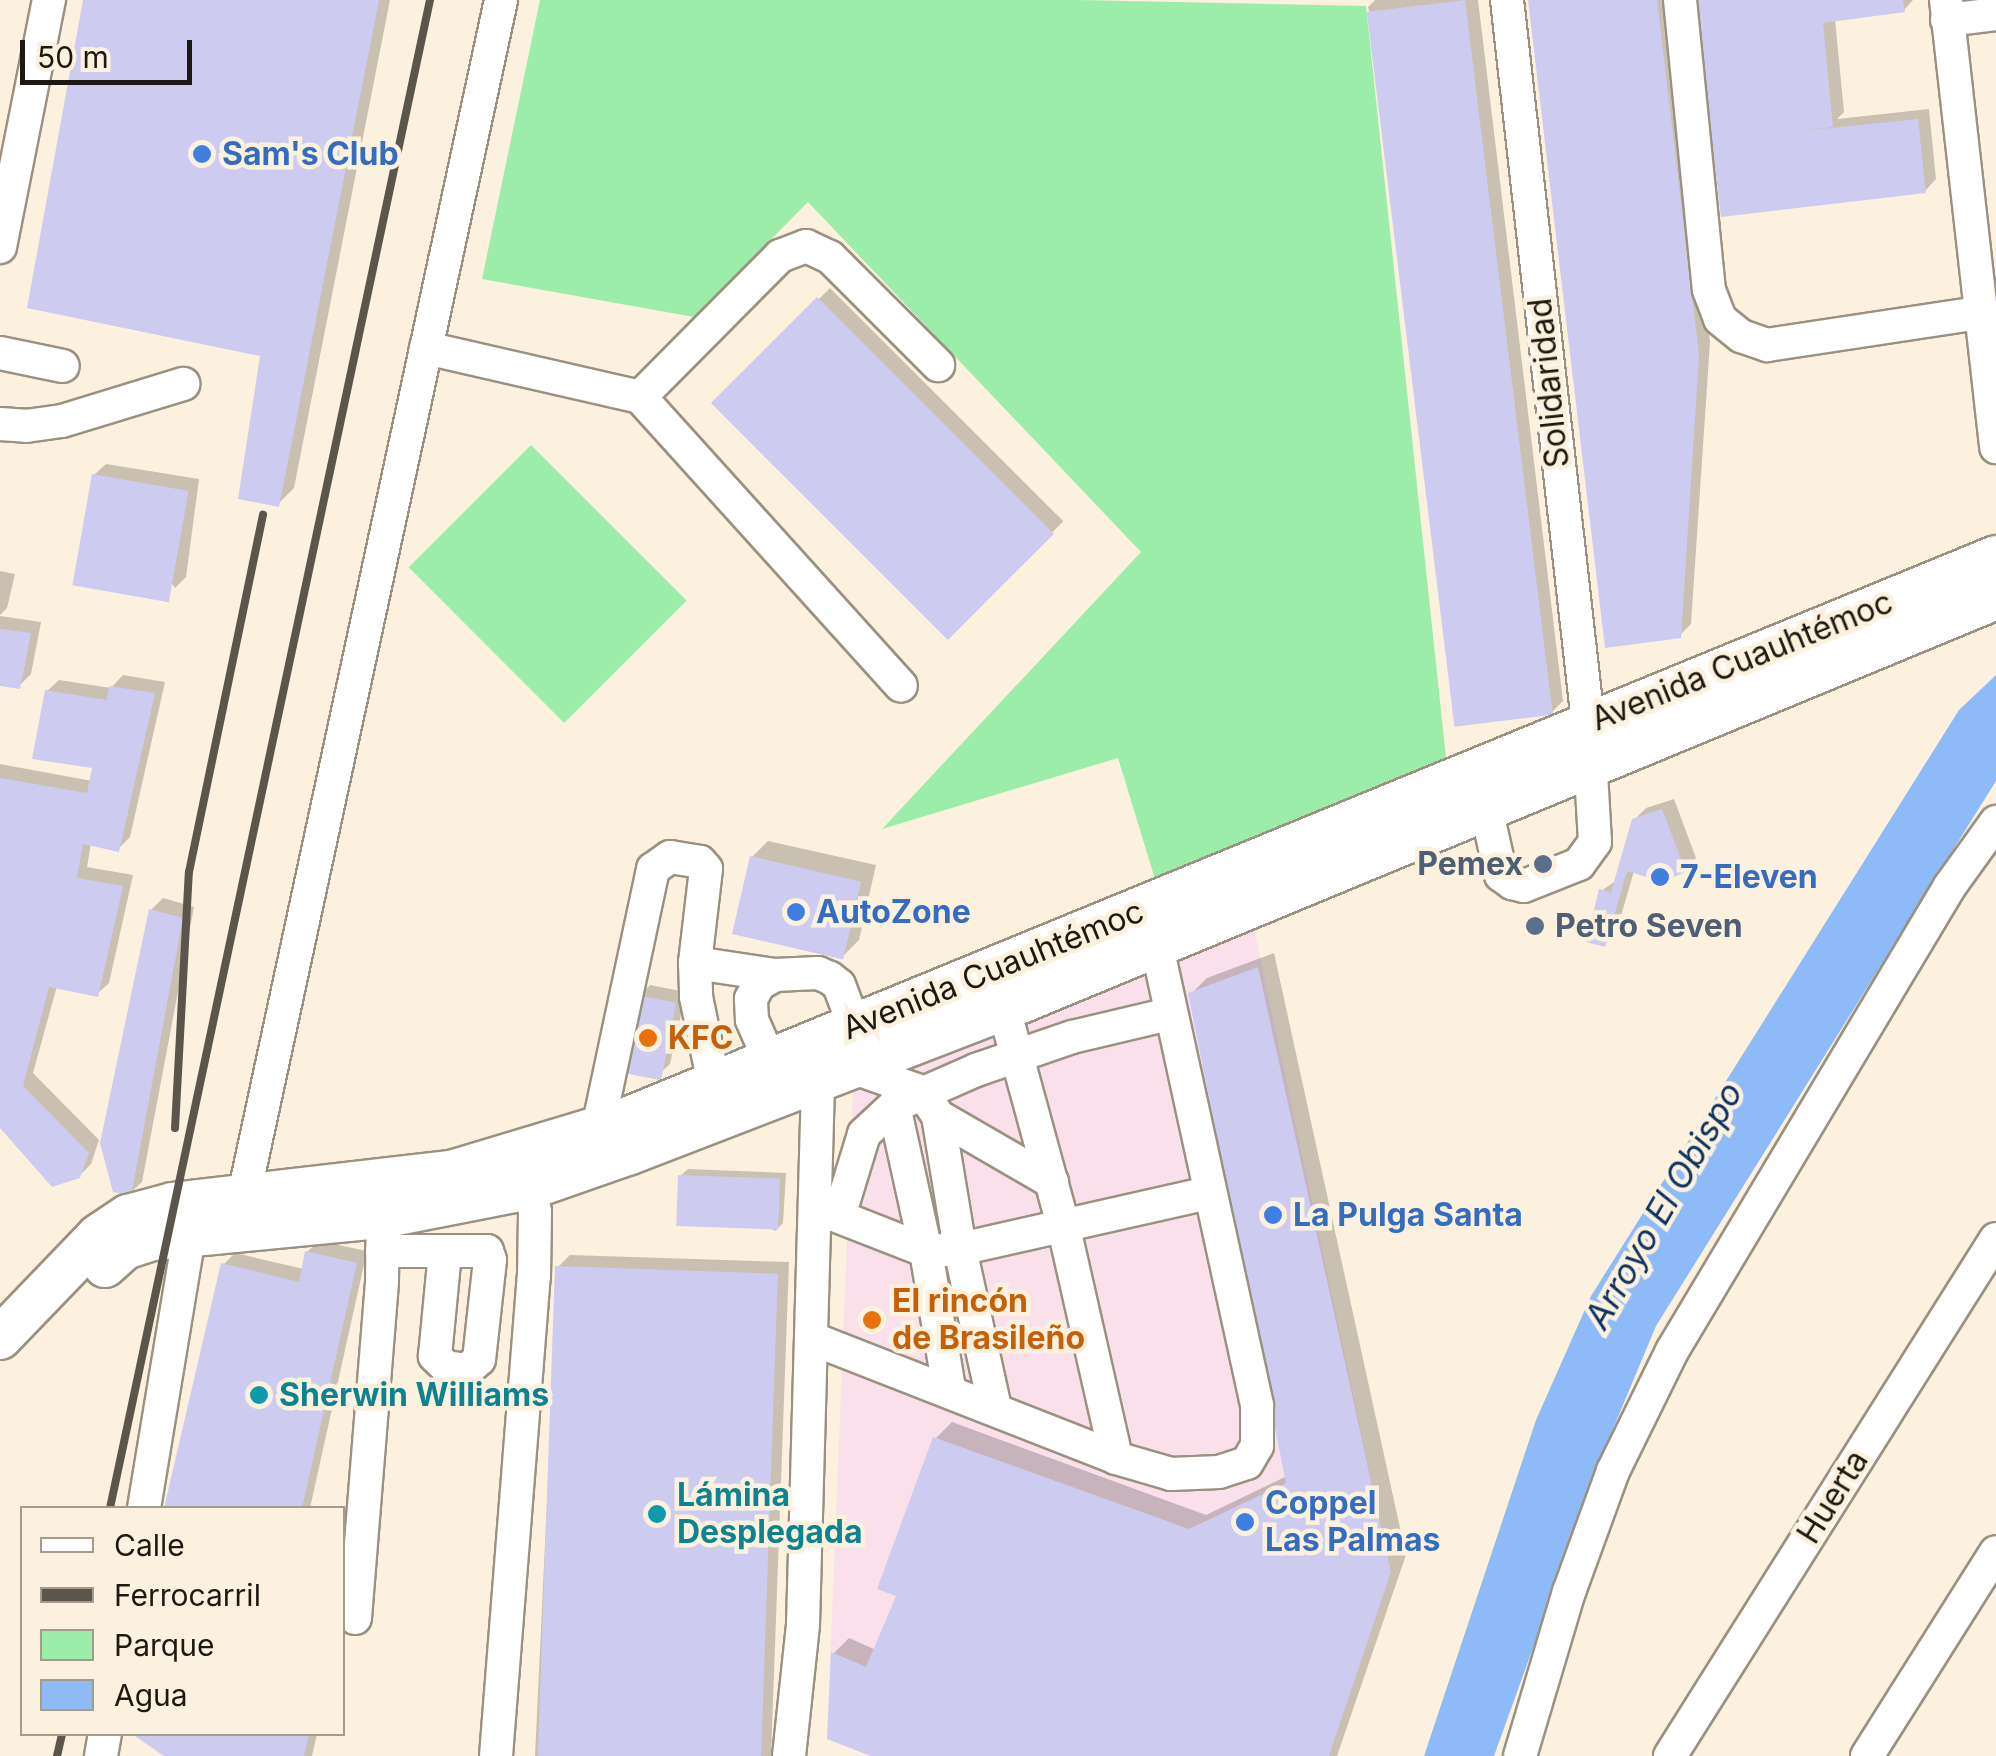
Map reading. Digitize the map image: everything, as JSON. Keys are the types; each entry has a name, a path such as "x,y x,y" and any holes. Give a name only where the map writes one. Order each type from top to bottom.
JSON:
{"main road":[{"name":"Avenida Cuauhtémoc","path":"527,1170 598,1128 770,1061 1996,557"},
{"name":"Avenida Cuauhtémoc","path":"0,1338 98,1236 128,1216 158,1206 193,1217 382,1217 454,1188 527,1170 836,1075 1157,947 1996,598"},
{"path":"714,1083 795,1074 836,1075 830,1056 870,1034 873,1018"},
{"name":"Avenida Cuauhtémoc","path":"0,1374 125,1248 244,1196 382,1217"}],"street":[{"path":"0,246 50,0"},
{"path":"244,1196 500,0"},
{"name":"Solidaridad","path":"1486,808 1501,875 1524,886 1579,864 1595,842 1588,722 1507,0"},
{"path":"1680,0 1709,290 1720,318 1741,336 1767,345 1984,312"},
{"path":"1996,14 1946,10 1984,312 1996,446"},
{"path":"640,397 780,256 806,246 830,257 938,365"},
{"path":"426,348 640,397 900,686"},
{"path":"0,354 62,366"},
{"path":"0,424 26,426 62,420 183,384"},
{"path":"1520,1756 1569,1592 1613,1471 1672,1351 1950,886 1996,822"},
{"path":"598,1128 653,870 670,856 700,862 706,869 694,963 696,997 714,1083"},
{"path":"813,1339 949,1389 1116,1458 1171,1474 1220,1472 1247,1463 1257,1446 1257,1406 1157,947"},
{"path":"694,963 775,974 818,973 839,985 873,1018"},
{"path":"770,1061 752,1020 752,999 759,984 775,974"},
{"path":"1004,1009 1063,1224 1116,1458"},
{"path":"827,1212 864,1134 1016,1056 1169,1014"},
{"path":"789,1756 802,1624 813,1339 836,1075 918,1105 1052,1182"},
{"path":"918,1105 960,1249 994,1408"},
{"path":"918,1105 926,1250 949,1389"},
{"path":"496,1756 534,1277 535,1212 527,1170"},
{"path":"827,1212 926,1250 960,1249 1208,1193"},
{"path":"144,1506 193,1217"},
{"path":"355,1618 382,1217 445,1252"},
{"name":"Huerta","path":"1670,1756 1995,1244"},
{"path":"1867,1756 1996,1552"}],"shaded area":[{"path":"1254,929 1391,1572 1329,1756 871,1756 827,1739 853,1091"}],"green space":[{"path":"540,0 1078,0 1366,6 1447,767 1158,889 1118,758 882,829 1141,552 808,202 694,317 482,279"},
{"path":"531,445 687,601 564,723 409,567"}],"water":[{"name":"Arroyo El Obispo","path":"1996,675 1996,781 1656,1326 1605,1448 1494,1756 1424,1756 1536,1420 1591,1296 1959,710"}],"building":[{"name":"Sam's Club","path":"83,0 379,0 279,507 238,499 260,356 27,308"},
{"path":"1465,0 1553,715 1454,727 1367,12"},
{"path":"1528,0 1657,0 1699,355 1681,638 1605,648"},
{"path":"1695,0 1903,0 1905,12 1823,23 1833,127 1792,132 1918,119 1926,193 1721,217"},
{"path":"817,297 1054,534 948,640 711,403"},
{"path":"92,474 189,491 169,602 72,585"},
{"path":"0,629 31,633 20,689 0,686"},
{"path":"109,686 155,693 119,852 83,844 77,878 123,886 98,997 49,987 23,1086 89,1153 80,1178 52,1187 0,1128 0,778 87,793 92,768 32,759 45,690 107,700"},
{"name":"7-Eleven","path":"1662,809 1686,872 1662,882 1627,871 1605,947 1586,942 1599,889 1611,892 1632,819"},
{"name":"AutoZone","path":"750,856 861,882 843,960 732,934"},
{"path":"149,909 183,918 131,1196 113,1192 100,1143"},
{"name":"La Pulga Santa","path":"1258,967 1391,1572 1329,1756 871,1756 827,1739 831,1652 866,1667 896,1596 877,1589 933,1437 1189,1529 1286,1483 1188,993"},
{"name":"KFC","path":"636,995 676,1003 661,1080 621,1073"},
{"path":"678,1175 780,1179 778,1230 676,1226"},
{"name":"Sherwin Williams","path":"305,1251 357,1263 302,1506 164,1506 221,1263 299,1282"},
{"name":"Lámina Desplegada","path":"555,1266 778,1274 761,1756 538,1756"},
{"path":"135,1736 309,1736 304,1756 164,1756"}],"railway":[{"path":"110,1506 430,0"},
{"path":"175,1128 189,872 263,515"},
{"path":"57,1756 62,1736"}],"place":[{"name":"Sam's Club","path":"202,154"},
{"name":"Pemex","path":"1543,864"},
{"name":"7-Eleven","path":"1660,877"},
{"name":"AutoZone","path":"796,912"},
{"name":"Petro Seven","path":"1535,926"},
{"name":"KFC","path":"648,1038"},
{"name":"La Pulga Santa","path":"1273,1215"},
{"name":"El rincón de Brasileño","path":"872,1320"},
{"name":"Sherwin Williams","path":"259,1395"},
{"name":"Lámina Desplegada","path":"657,1514"},
{"name":"Coppel Las Palmas","path":"1245,1522"}]}
